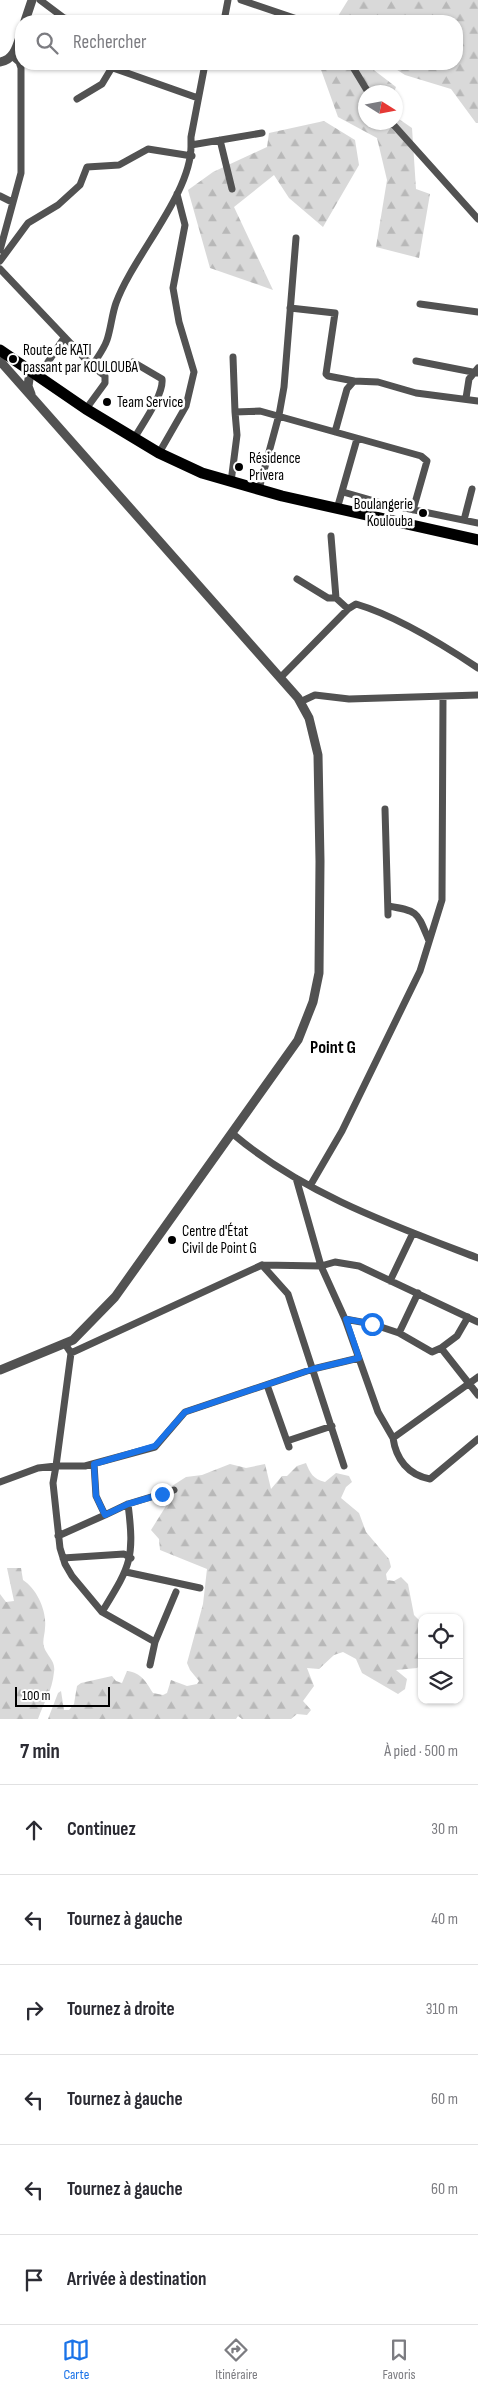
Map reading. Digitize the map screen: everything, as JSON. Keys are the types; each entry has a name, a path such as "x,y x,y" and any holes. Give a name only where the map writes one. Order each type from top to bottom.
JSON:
{"highway":[{"path":"0,350 86,409 136,437 159,453 202,473 337,509 478,540"}],"street":[{"path":"27,15 32,0"},
{"path":"40,0 60,15"},
{"path":"225,15 228,0"},
{"path":"241,0 285,15"},
{"path":"0,62 6,61 12,56 15,49"},
{"path":"0,250 21,173 21,70"},
{"path":"77,99 102,84 111,70"},
{"path":"124,70 198,98"},
{"path":"92,366 107,340 116,302 134,267 177,194 190,164 192,156 191,145 204,70"},
{"path":"355,70 364,85"},
{"path":"398,130 478,219"},
{"path":"191,145 262,133"},
{"path":"220,140 232,189"},
{"path":"0,260 28,223 58,204 80,185 87,167 119,165 148,149 192,156"},
{"path":"159,453 186,406 194,372 179,322 174,288 185,225 177,194"},
{"path":"0,196 12,202"},
{"path":"259,489 280,415 296,238"},
{"path":"0,269 64,338 106,379 86,409"},
{"path":"420,304 478,312"},
{"path":"290,308 336,313 326,374 328,376 354,381 378,382 416,392 478,401"},
{"path":"38,405 28,386 34,375 64,338"},
{"path":"231,482 236,435 233,357"},
{"path":"0,361 281,678 300,702 309,718 318,755 320,861 318,973 312,1002 298,1040 233,1134 115,1297 73,1340 0,1370"},
{"path":"133,362 162,379 163,382 158,397 136,437"},
{"path":"416,362 476,371"},
{"path":"466,398 469,379 476,371"},
{"path":"335,432 347,389 354,381"},
{"path":"235,412 260,411 280,415 357,439 421,456 427,461 413,510"},
{"path":"337,509 357,439"},
{"path":"464,520 472,489"},
{"path":"343,492 413,510 478,523"},
{"path":"331,536 336,598"},
{"path":"297,579 328,598 336,598 348,609"},
{"path":"281,678 348,609 356,604 368,607 427,637 478,668"},
{"path":"300,702 315,695 349,698 478,695"},
{"path":"310,1186 342,1131 420,971 442,900 443,697"},
{"path":"384,809 388,915"},
{"path":"388,906 413,910 418,915 429,941"},
{"path":"233,1134 260,1157 310,1186 384,1222 478,1258"},
{"path":"296,1178 321,1266 346,1319 378,1412 393,1438 395,1452 402,1464 430,1479 478,1439"},
{"path":"390,1282 413,1233"},
{"path":"71,1354 262,1265 321,1266 335,1262 359,1266 478,1322"},
{"path":"262,1265 288,1294 344,1466"},
{"path":"399,1333 418,1293"},
{"path":"346,1319 372,1324 399,1333 432,1352 457,1336 468,1317"},
{"path":"65,1344 71,1354 53,1483 58,1536 63,1558 72,1576 102,1612 155,1642"},
{"path":"441,1348 478,1395"},
{"path":"0,1482 38,1468 94,1464 155,1446 185,1412 313,1369 359,1358"},
{"path":"393,1438 478,1377"},
{"path":"267,1384 288,1444 332,1426"},
{"path":"94,1464 96,1496 105,1515"},
{"path":"58,1536 128,1504 174,1490"},
{"path":"102,1612 126,1572 131,1558 132,1534 128,1504"},
{"path":"63,1558 124,1554 131,1558"},
{"path":"126,1572 200,1588"},
{"path":"150,1665 155,1642 176,1592"}],"green space":[{"path":"348,0 478,0 478,123 476,123 451,89 405,75 397,70 463,70 463,15 339,15"},
{"path":"321,70 374,70 393,85 358,85 358,128 338,117"},
{"path":"324,121 355,140 359,165 323,227 289,198 274,175 234,207 273,290 210,268 188,190 213,172 267,147 269,133"},
{"path":"403,122 412,128 416,189 430,194 419,258 376,247 387,180 377,138 362,130 403,130"},
{"path":"306,1463 312,1475 325,1482 336,1473 349,1476 352,1482 346,1487 341,1498 359,1513 366,1532 389,1559 391,1567 386,1574 387,1580 394,1581 401,1577 408,1584 414,1615 418,1619 418,1667 396,1670 407,1679 405,1689 398,1694 362,1673 356,1659 343,1652 334,1655 319,1669 307,1668 314,1686 303,1701 311,1710 307,1715 297,1714 291,1719 242,1719 238,1716 236,1719 48,1719 58,1693 61,1691 64,1710 69,1710 74,1704 77,1686 81,1683 112,1676 116,1681 122,1683 127,1671 140,1676 153,1693 163,1695 167,1693 171,1680 187,1686 197,1684 199,1681 187,1663 203,1604 207,1569 160,1550 159,1539 151,1530 166,1506 172,1486 186,1477 202,1475 230,1464 246,1468 265,1464 271,1489 282,1476 287,1476 297,1466"},
{"path":"7,1568 21,1568 23,1580 33,1589 43,1608 45,1630 43,1645 53,1662 54,1668 52,1685 38,1719 0,1719 0,1594 6,1602 14,1601"}],"place":[{"name":"Route de KATI passant par KOULOUBA","path":"13,359"},
{"name":"Team Service","path":"107,402"},
{"name":"Résidence Privera","path":"239,467"},
{"name":"Boulangerie Koulouba","path":"423,513"},
{"name":"Centre d'État Civil de Point G","path":"172,1240"}],"district":[{"name":"Point G","path":"333,1047"}],"route":[{"path":"162,1494 128,1504 105,1515 96,1496 94,1464 155,1446 185,1412 313,1369 359,1358 346,1319 372,1324"}]}
